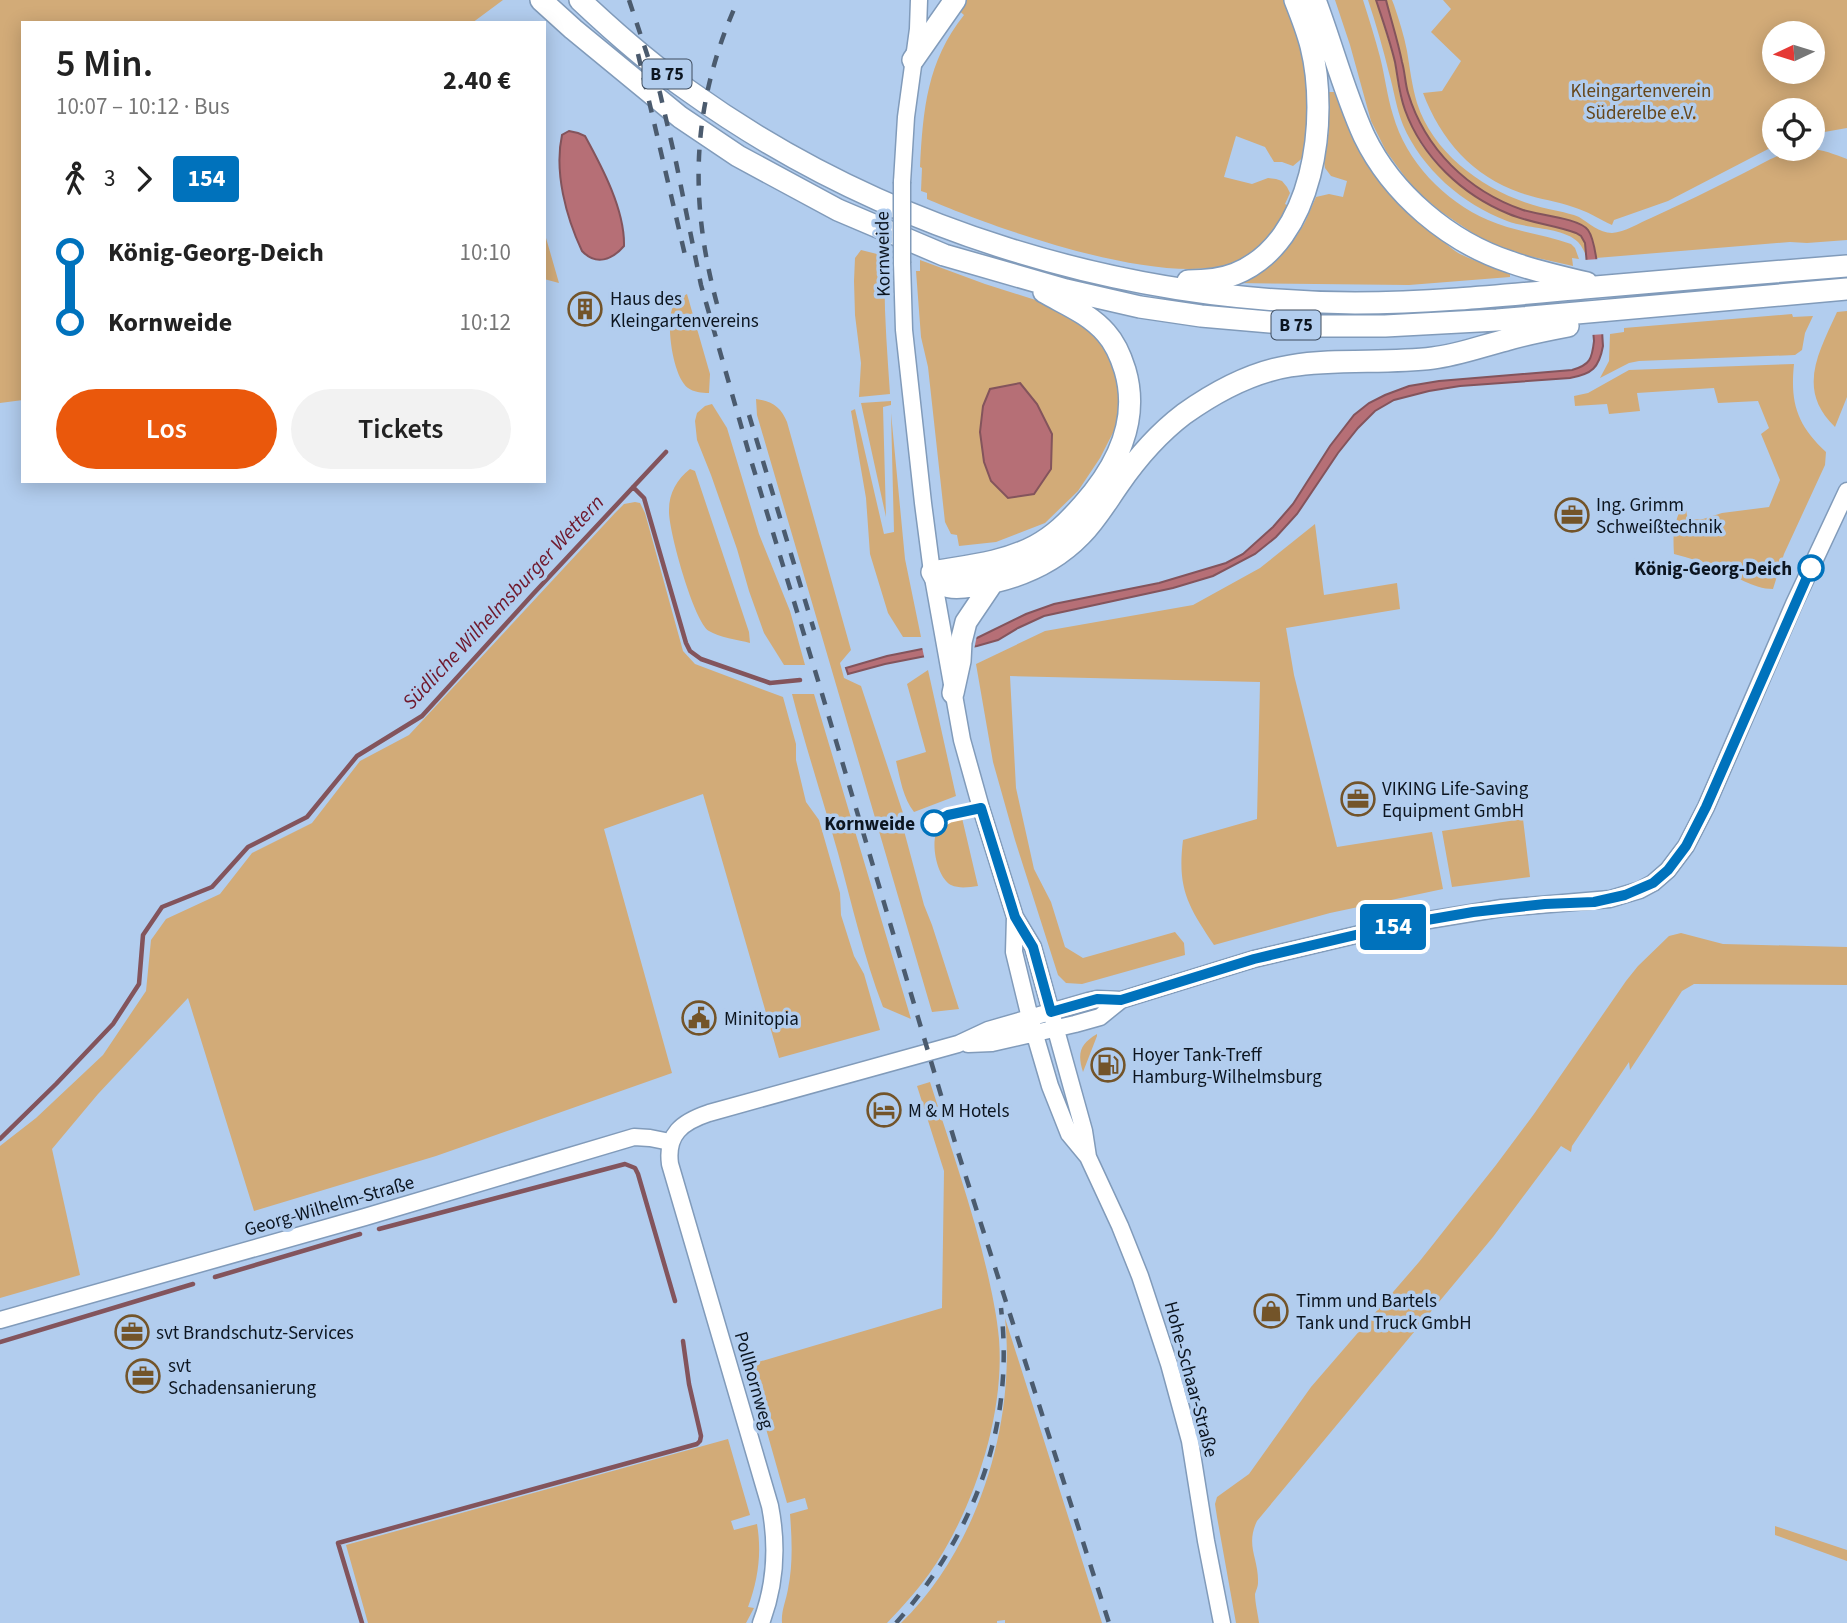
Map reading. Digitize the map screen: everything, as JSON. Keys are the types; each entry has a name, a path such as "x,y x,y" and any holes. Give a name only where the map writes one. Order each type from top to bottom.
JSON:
{"highway":[{"name":"B 75","path":"541,0 680,117 738,156 838,210 944,255 1066,290 1140,307 1200,316 1314,326 1421,325 1583,318"},
{"name":"B 75","path":"580,0 687,90 748,130 835,179 916,216 1009,248 1147,283 1254,298 1400,303 1510,295 1580,285"},
{"path":"913,60 955,0"},
{"name":"B 75","path":"1147,283 1204,281 1233,275 1246,269 1270,251 1301,204 1308,184 1316,141 1318,96 1311,47 1295,0"},
{"name":"B 75","path":"1315,0 1347,93 1366,139 1385,170 1413,202 1448,231 1486,253 1580,285 1603,287 1840,267"},
{"path":"1013,275 1078,311 1106,333 1122,361 1128,380 1130,417 1121,447 1107,475 1069,520 1048,538 1009,558 932,572 940,584 950,588 993,582 1038,567 1068,547 1094,520 1152,443 1182,416 1237,383 1264,372 1314,363 1434,358 1583,318 1637,307 1847,289"},
{"path":"953,693 953,639 993,582"}],"main road":[{"name":"Kornweide","path":"919,0 906,117 902,183 904,330 915,445 932,572 953,639"},
{"path":"669,1147 678,1130 698,1116 958,1044 988,1030 1097,999 1121,1000 1254,959 1398,925 1503,908 1610,900 1653,883 1668,870 1686,846 1706,807 1794,604 1847,491"},
{"path":"953,693 971,775 1015,917 1033,947 1055,1030"},
{"path":"1015,917 1014,952 1034,1034"},
{"path":"958,1044 992,1043 1055,1030 1100,1017 1121,1000"},
{"name":"Hohe-Schaar-Straße","path":"1055,1030 1084,1131 1088,1157"},
{"name":"Hohe-Schaar-Straße","path":"1034,1034 1069,1134 1088,1157 1120,1226 1158,1328 1190,1441 1222,1623"},
{"name":"Georg-Wilhelm-Straße","path":"0,1320 365,1217 634,1137 650,1138 669,1147"},
{"name":"Pollhornweg","path":"669,1147 670,1164 770,1506 776,1545 775,1566 772,1589 761,1623"}],"green space":[{"path":"0,0 503,0 475,21 21,21 21,400 0,403"},
{"path":"962,0 1285,0 1300,45 1309,100 1305,156 1293,166 1274,162 1265,147 1236,136 1224,177 1252,184 1268,178 1282,181 1290,193 1285,204 1289,209 1263,243 1242,259 1212,268 1174,268 1131,263 1085,253 995,226 927,199 927,193 921,191 920,167 925,106 942,50 964,15 956,8"},
{"path":"1335,0 1363,0 1399,132 1429,178 1456,202 1488,220 1571,244 1579,259 1572,258 1573,266 1511,252 1477,236 1440,211 1413,188 1386,151 1371,121"},
{"path":"1368,0 1376,0 1394,59 1400,96 1412,127 1433,160 1492,207 1576,233 1584,243 1587,256 1571,237 1524,226 1490,214 1459,195 1432,170 1403,125"},
{"path":"1386,0 1392,0 1398,16 1415,97 1426,124 1455,160 1493,188 1514,198 1576,216 1598,230 1612,233 1632,227 1767,161 1825,161 1825,151 1847,159 1847,240 1596,258 1591,238 1577,223 1518,208 1492,196 1475,186 1446,161 1415,113 1408,94"},
{"name":"Kleingartenverein Süderelbe e.V.","path":"1443,0 1847,0 1847,128 1825,132 1825,98 1762,98 1762,152 1668,201 1614,220 1612,225 1578,209 1503,186 1460,154 1439,126 1423,93 1442,91 1461,61 1431,32 1451,9"},
{"path":"1328,92 1334,92 1363,152 1401,204 1457,252 1510,273 1510,277 1409,285 1236,283 1267,265 1284,251 1305,222 1316,197 1329,194 1343,197 1347,181 1331,176 1324,162 1329,129"},
{"path":"546,238 559,283 546,280"},
{"path":"861,250 885,256 890,394 859,397 861,363 854,281 855,258"},
{"path":"920,260 1048,304 1097,337 1110,356 1117,374 1120,393 1119,421 1100,458 1078,491 1045,523 996,542 959,546 957,535 951,534 945,522 928,367 921,337 916,271 920,271"},
{"path":"687,294 710,374 709,393 688,388 675,363 670,339 670,317 675,304"},
{"path":"1847,311 1847,397 1835,427 1816,399 1815,371 1818,356 1837,312"},
{"path":"1792,314 1793,317 1813,316 1805,333 1802,350 1795,355 1639,361 1629,363 1600,378 1609,361 1610,334 1624,332 1624,328"},
{"path":"1794,364 1793,390 1798,412 1808,432 1826,452 1825,465 1784,554 1773,589 1751,584 1706,564 1674,554 1675,528 1679,513 1686,510 1688,520 1703,519 1722,513 1769,507 1780,480 1761,434 1769,428 1758,401 1718,403 1714,388 1637,393 1640,411 1609,414 1607,404 1575,406 1574,396 1588,393 1629,370"},
{"path":"756,399 775,406 787,422 851,650 840,663 844,678 861,686 904,816 903,827 924,905 959,1009 932,1012 757,415"},
{"path":"891,401 891,405 883,407 886,517 861,403"},
{"path":"712,404 727,428 759,534 790,611 805,665 784,665 764,633 749,591 737,549 697,440 697,413"},
{"path":"855,409 884,534 894,532 891,413 905,559 921,637 903,637 888,613 870,554 866,498 851,411"},
{"path":"690,469 695,471 749,632 750,643 709,631 689,594 677,554 669,510 675,487"},
{"path":"640,503 645,513 683,651 695,664 783,697 796,744 796,760 806,802 819,820 840,893 841,915 854,956 864,974 880,1030 779,1058 703,794 604,829 672,1073 436,1156 254,1211 188,998 98,1094 52,1149 80,1275 0,1298 0,1146 36,1118 103,1055 146,991 151,940 166,919 220,894 252,853 312,823 360,761 409,735 615,513 624,504"},
{"path":"1315,524 1324,595 1397,583 1400,609 1286,628 1294,675 1337,847 1432,832 1443,889 1330,913 1214,945 1186,896 1182,872 1183,840 1257,819 1260,682 1010,676 1016,788 1034,869 1051,902 1065,947 1083,958 1175,932 1184,943 1185,955 1082,984 1066,983 1058,975 1015,840 993,762 976,664 1045,631 1193,605 1260,568"},
{"path":"928,670 956,796 914,812 905,794 896,761 926,752 907,684"},
{"path":"792,694 814,694 911,1019 883,1007 876,988"},
{"path":"962,818 978,886 951,885 941,874 938,865 934,847 937,830 945,822"},
{"path":"1523,819 1530,877 1452,887 1442,831"},
{"path":"1681,933 1723,944 1847,947 1847,985 1694,984 1682,991 1630,1070 1629,1062 1572,1146 1571,1152 1561,1146 1493,1237 1257,1521 1252,1545 1258,1574 1255,1594 1259,1623 1236,1623 1215,1504 1217,1497 1249,1474 1311,1387 1419,1262 1496,1165 1638,966 1669,936"},
{"path":"1097,1034 1083,1072 1081,1050 1087,1041"},
{"path":"930,1082 975,1223 997,1322 1000,1369 997,1399 983,1462 972,1493 945,1549 924,1581 887,1623 782,1623 791,1570 790,1514 808,1509 805,1498 787,1503 748,1365 942,1308 944,1171 917,1086"},
{"path":"1005,1318 1102,1623 1005,1623 1005,1620 997,1623 901,1623 928,1593 951,1559 971,1521 986,1482 1004,1400 1007,1358"},
{"path":"728,1439 750,1515 731,1521 734,1530 757,1524 758,1566 748,1607 754,1608 746,1623 368,1623 346,1545"},
{"path":"1775,1526 1847,1550 1847,1561 1775,1535"}],"shaded area":[{"path":"1376,0 1386,0 1407,89 1425,132 1437,150 1484,192 1523,210 1558,217 1588,230 1595,252 1601,303 1603,346 1597,365 1589,372 1570,378 1460,386 1394,400 1375,411 1358,428 1297,514 1276,537 1255,554 1213,576 1173,588 1044,616 998,640 977,646 848,674 846,668 887,656 977,638 1026,614 1054,604 1159,583 1226,563 1243,554 1273,527 1293,504 1330,446 1354,415 1385,395 1409,386 1439,381 1572,370 1583,366 1589,360 1594,341 1585,243 1581,236 1517,217 1492,206 1460,185 1433,159 1412,127 1405,110 1393,54"},
{"path":"569,131 585,136 617,204 624,246 609,258 598,260 587,256 582,251 571,224 559,164 562,135"},
{"path":"1020,383 1037,404 1052,434 1051,469 1034,494 1008,498 991,481 984,462 980,432 983,406 990,389"}],"pier":[{"path":"1600,259 1606,334 1591,335 1584,260"},
{"path":"977,635 974,650 925,661 922,647"}],"waterway":[{"name":"Südliche Wilhelmsburger Wettern","path":"0,1139 113,1024 139,984 143,935 162,907 212,887 248,847 307,817 357,756 422,716 666,452"},
{"name":"Südliche Wilhelmsburger Wettern","path":"633,487 644,498 690,651 701,659 770,683 800,680"},
{"path":"379,1229 625,1164 635,1168 638,1174 675,1301"},
{"path":"215,1277 360,1234"},
{"path":"0,1342 193,1284"},
{"path":"362,1623 338,1543 697,1444 701,1436 689,1384 683,1341"}],"railway":[{"path":"629,0 660,93 701,285 750,457 957,1149 1109,1623"},
{"path":"717,304 702,226 699,150 711,75 738,0"},
{"path":"638,54 685,255"},
{"path":"749,415 814,630"},
{"path":"896,1623 947,1553 967,1516 983,1477 1001,1395 1004,1352 1001,1308"}],"bus line":[{"name":"154","path":"934,823 948,815 981,808 1015,917 1033,947 1051,1012 1097,999 1121,1000 1254,959 1398,925 1503,908 1610,900 1653,883 1679,858 1706,807 1811,568"}],"place":[{"name":"Haus des Kleingartenvereins","path":"585,309"},
{"name":"Ing. Grimm Schweißtechnik","path":"1572,515"},
{"name":"König-Georg-Deich","path":"1811,568"},
{"name":"VIKING Life-Saving Equipment GmbH","path":"1358,799"},
{"name":"Kornweide","path":"934,823"},
{"name":"Minitopia","path":"699,1018"},
{"name":"Hoyer Tank-Treff Hamburg-Wilhelmsburg","path":"1108,1065"},
{"name":"M & M Hotels","path":"884,1110"},
{"name":"Timm und Bartels Tank und Truck GmbH","path":"1271,1311"},
{"name":"svt Brandschutz-Services","path":"132,1332"},
{"name":"svt Schadensanierung","path":"143,1376"}]}
